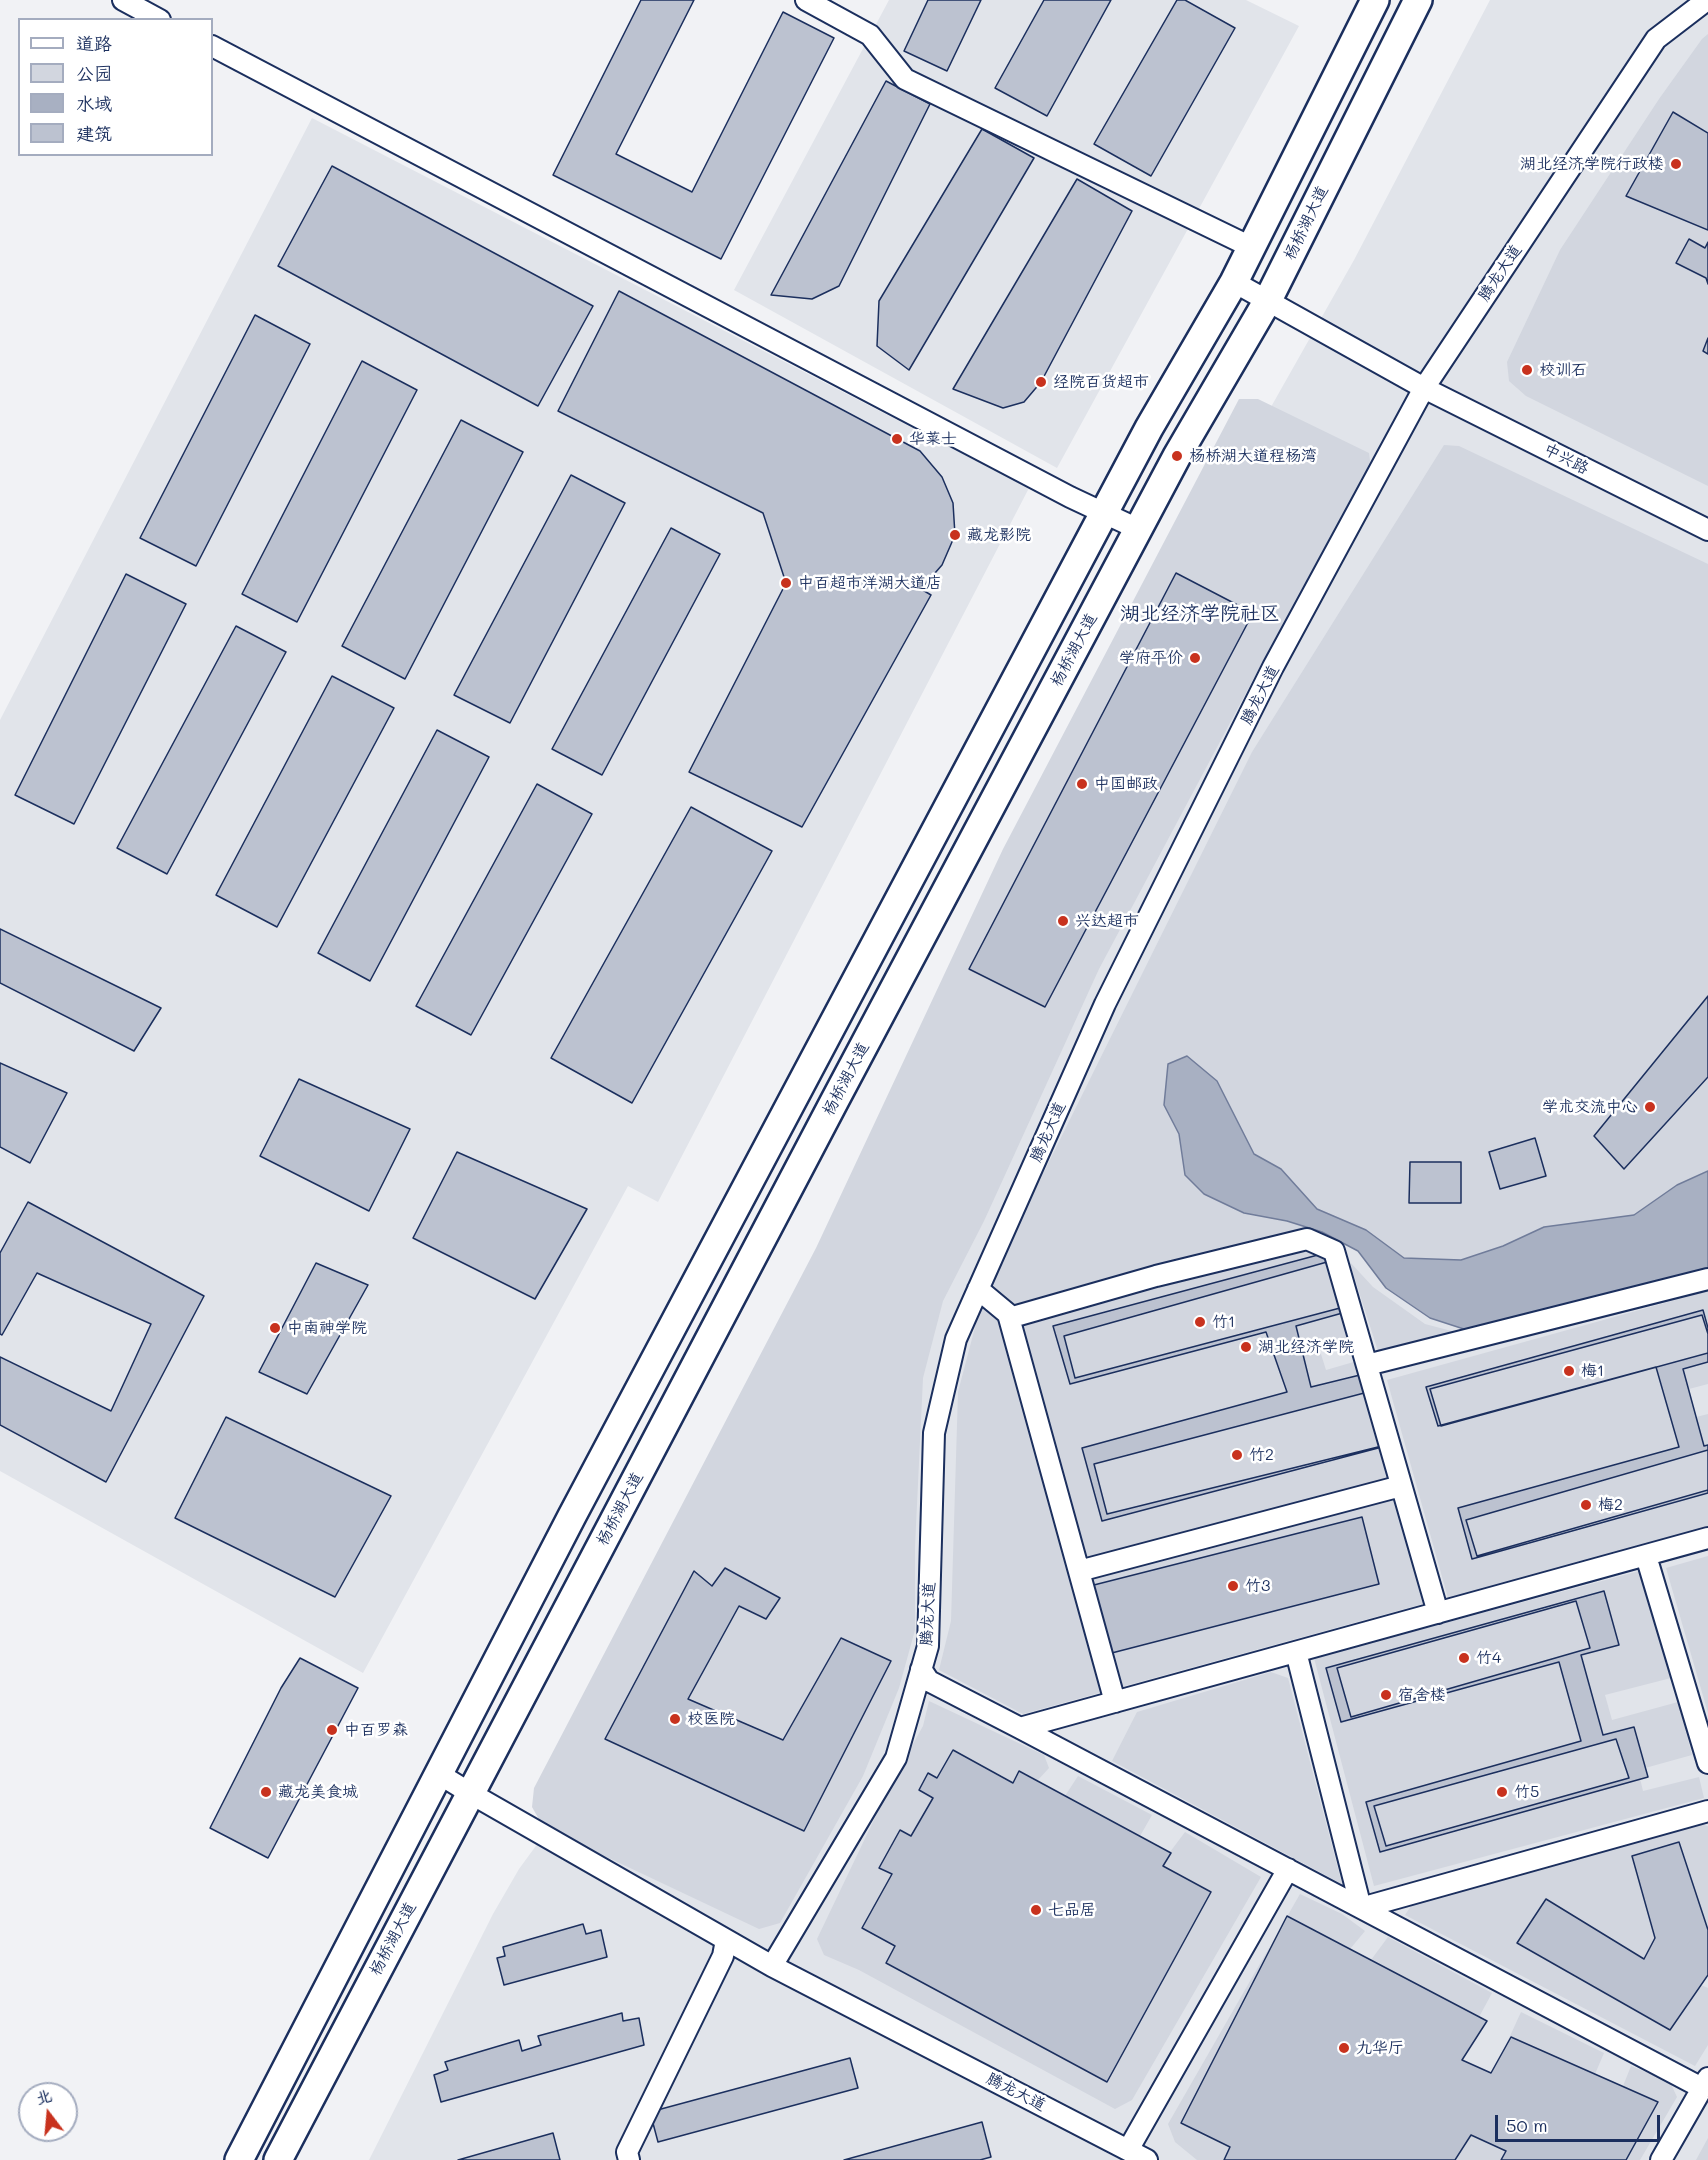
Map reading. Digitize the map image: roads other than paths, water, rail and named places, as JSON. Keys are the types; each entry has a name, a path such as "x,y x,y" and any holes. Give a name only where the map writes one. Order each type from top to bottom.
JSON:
{"main road":[{"path":"239,2160 578,1506 1149,428 1234,282 1375,0"},
{"name":"杨桥湖大道","path":"278,2160 1138,529 1177,456 1268,300 1418,0"}],"street":[{"path":"123,0 156,18"},
{"path":"806,0 870,35 905,79 1251,248"},
{"name":"腾龙大道","path":"1147,2160 772,1966 896,1758 928,1646 934,1433 956,1339 1104,1004 1273,667 1424,388 1656,39 1707,0"},
{"path":"213,47 1138,529"},
{"name":"中兴路","path":"1234,282 1424,388 1708,530"},
{"path":"1009,1318 1156,1276 1307,1239 1334,1251 1438,1613"},
{"path":"1367,1365 1708,1279"},
{"path":"978,1289 1008,1314 1115,1702"},
{"path":"1079,1571 1401,1486"},
{"path":"1020,1728 1708,1539"},
{"path":"1646,1556 1708,1763"},
{"path":"1296,1652 1361,1908"},
{"path":"921,1669 929,1681 1361,1908 1705,2083 1661,2160"},
{"path":"439,1774 772,1966"},
{"path":"1361,1908 1708,1811"},
{"path":"1128,2150 1288,1869"},
{"path":"629,2160 627,2152 723,1956 726,1940"}],"water":[{"path":"1187,1056 1217,1081 1254,1154 1281,1169 1317,1209 1366,1230 1404,1258 1461,1260 1503,1246 1544,1227 1634,1215 1677,1185 1708,1171 1708,1269 1473,1332 1430,1318 1386,1288 1358,1251 1322,1232 1287,1221 1244,1213 1204,1194 1185,1175 1179,1134 1164,1105 1168,1064"}],"place":[{"name":"湖北经济学院行政楼","path":"1676,164"},
{"name":"校训石","path":"1527,370"},
{"name":"经院百货超市","path":"1041,382"},
{"name":"华莱士","path":"897,439"},
{"name":"杨桥湖大道程杨湾","path":"1177,456"},
{"name":"藏龙影院","path":"955,535"},
{"name":"中百超市洋湖大道店","path":"786,583"},
{"name":"学府平价","path":"1195,658"},
{"name":"中国邮政","path":"1082,784"},
{"name":"兴达超市","path":"1063,921"},
{"name":"学术交流中心","path":"1650,1107"},
{"name":"竹1","path":"1200,1322"},
{"name":"中南神学院","path":"275,1328"},
{"name":"湖北经济学院","path":"1246,1347"},
{"name":"梅1","path":"1569,1371"},
{"name":"竹2","path":"1237,1455"},
{"name":"梅2","path":"1586,1505"},
{"name":"竹3","path":"1233,1586"},
{"name":"竹4","path":"1464,1658"},
{"name":"宿舍楼","path":"1386,1695"},
{"name":"校医院","path":"675,1719"},
{"name":"中百罗森","path":"332,1730"},
{"name":"藏龙美食城","path":"266,1792"},
{"name":"竹5","path":"1502,1792"},
{"name":"七品居","path":"1036,1910"},
{"name":"九华厅","path":"1344,2048"}],"district":[{"name":"湖北经济学院社区","path":"1200,614"}]}
